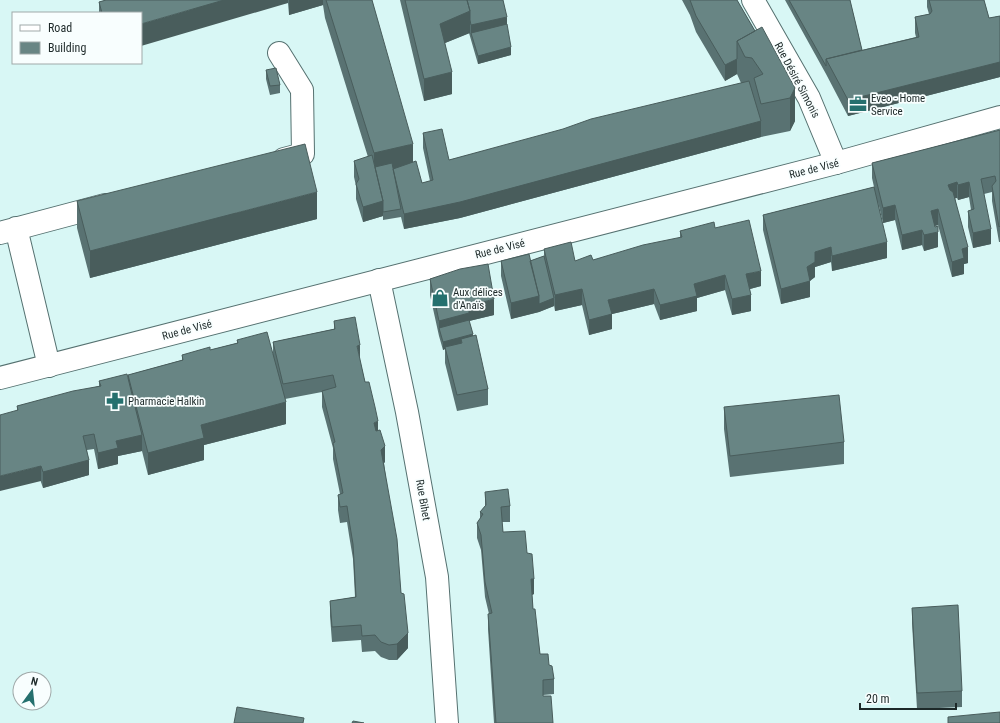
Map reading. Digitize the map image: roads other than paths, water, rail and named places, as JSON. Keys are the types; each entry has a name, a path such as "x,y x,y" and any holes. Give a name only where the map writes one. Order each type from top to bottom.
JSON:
{"main road":[{"name":"Rue Désiré Simonis","path":"753,0 809,98 836,163"},
{"path":"266,164 303,154 302,90 279,53"},
{"name":"Rue de Visé","path":"0,378 836,163 1000,117"},
{"path":"49,366 8,231 122,201"},
{"name":"Rue Bihet","path":"379,280 407,412 437,577 447,723"}],"place":[{"name":"Eveo - Home Service","path":"858,104"},
{"name":"Aux délices d'Anaïs","path":"440,298"},
{"name":"Pharmacie Halkin","path":"115,401"}]}
